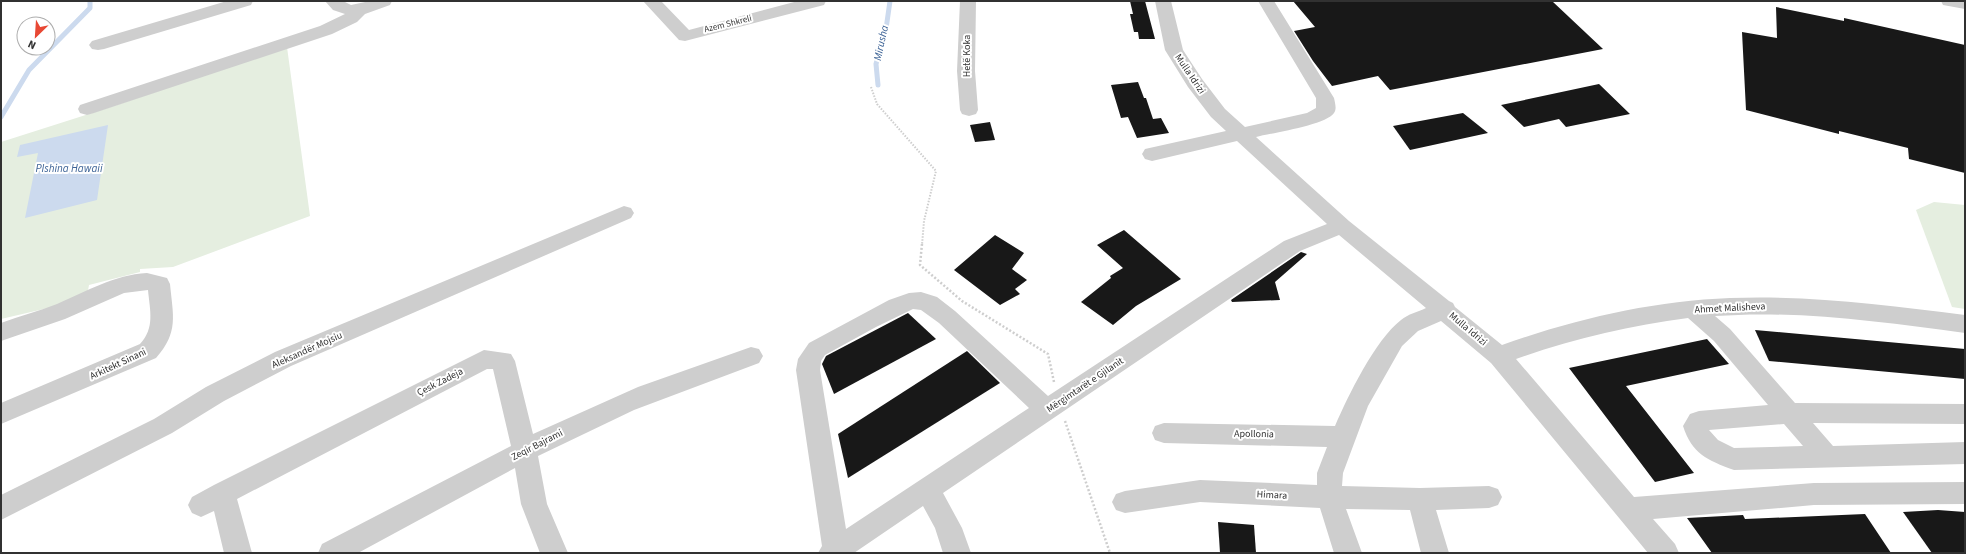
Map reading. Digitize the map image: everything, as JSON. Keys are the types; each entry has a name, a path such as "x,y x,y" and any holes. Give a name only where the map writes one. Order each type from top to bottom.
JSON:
{"street":[{"path":"98,45 245,1"},
{"path":"333,1 340,8 352,11 384,1"},
{"name":"Azem Shkreli","path":"651,1 685,36 818,1"},
{"name":"Hetë Koka","path":"968,1 966,71 969,110"},
{"name":"Mulla Idrizi","path":"1163,1 1174,50 1195,83 1218,113 1342,226 1445,309 1499,356 1665,553"},
{"path":"1152,154 1313,118 1322,114 1327,109 1325,98 1266,1"},
{"path":"1949,1 1965,4"},
{"path":"87,109 326,30 351,18 360,9"},
{"name":"Aleksandër Mojsiu","path":"1,508 156,429 215,394 283,359 624,213"},
{"name":"Mërgimtarët e Gjilanit","path":"834,552 1292,246 1342,226"},
{"name":"Arkitekt Sinani","path":"1,332 56,314 114,288 150,281 159,284 162,326 158,340 148,351 1,414"},
{"path":"834,552 808,370 810,359 817,349 909,301 921,300 946,316 1052,406"},
{"name":"Ahmet Malisheva","path":"1499,356 1532,343 1609,324 1677,310 1763,306 1884,313 1965,324"},
{"path":"1348,553 1329,497 1330,473 1343,437 1357,403 1394,340 1410,326 1445,309"},
{"path":"1693,310 1722,335 1827,457"},
{"name":"Zeqir Bajrami","path":"332,553 525,451 586,421 678,381 752,356"},
{"name":"Çesk Zadeja","path":"238,553 212,499 484,359 503,361 525,451 534,504 554,553"},
{"path":"1965,414 1791,414 1699,421 1695,426 1697,432 1709,448 1718,454 1734,459 1965,453"},
{"name":"Apollonia","path":"1164,433 1343,437"},
{"path":"927,490 940,510 953,537 957,553"},
{"name":"Himara","path":"1125,502 1200,491 1329,497 1420,499 1488,497"},
{"path":"1628,509 1814,494 1965,492"},
{"path":"1420,499 1435,553"}],"path":[{"path":"871,87 877,104 936,171 924,221 920,265 962,301 1048,354 1052,406 1110,553"}],"shaded area":[{"name":"PIshina Hawaii","path":"287,47 310,216 173,267 140,269 140,272 89,285 87,296 74,302 1,319 1,142 117,105"},
{"path":"1934,202 1965,205 1965,309 1952,307 1916,210"}],"water":[{"name":"PIshina Hawaii","path":"108,125 97,200 25,218 38,153 17,157 20,145"}],"building":[{"path":"1130,1 1145,1 1155,39 1139,39 1138,32 1134,32 1130,14 1133,14"},
{"path":"1293,1 1552,1 1603,49 1390,90 1378,76 1332,86 1313,61 1294,31 1315,27"},
{"path":"1776,7 1844,21 1844,18 1965,45 1965,173 1909,159 1908,148 1839,131 1839,134 1746,110 1742,32 1777,38"},
{"path":"1138,82 1144,98 1146,98 1153,119 1161,118 1169,133 1137,138 1128,117 1121,118 1111,85"},
{"path":"1599,84 1630,114 1566,127 1559,119 1524,127 1501,105"},
{"path":"1463,113 1488,133 1410,150 1393,126"},
{"path":"990,122 995,140 975,142 970,125"},
{"path":"1124,230 1181,279 1136,306 1113,325 1081,302 1111,278 1110,276 1123,268 1097,245"},
{"path":"995,235 1024,253 1012,269 1027,280 1015,289 1020,294 1000,305 954,270"},
{"path":"1301,252 1307,254 1275,282 1280,300 1232,302 1231,300"},
{"path":"908,313 936,339 834,394 822,364 826,356"},
{"path":"1755,330 1965,349 1965,379 1769,361"},
{"path":"1707,339 1729,364 1626,386 1694,473 1655,482 1569,368"},
{"path":"967,351 1000,383 848,478 838,434"},
{"path":"1938,510 1965,512 1965,553 1932,553 1903,512"},
{"path":"1865,514 1891,553 1712,553 1687,518 1743,515 1745,519"},
{"path":"1218,522 1254,525 1256,553 1220,553"}],"waterway":[{"path":"1,117 29,70 90,8 90,1"},
{"name":"Mirusha","path":"878,85 876,64 886,29 890,1"}]}
